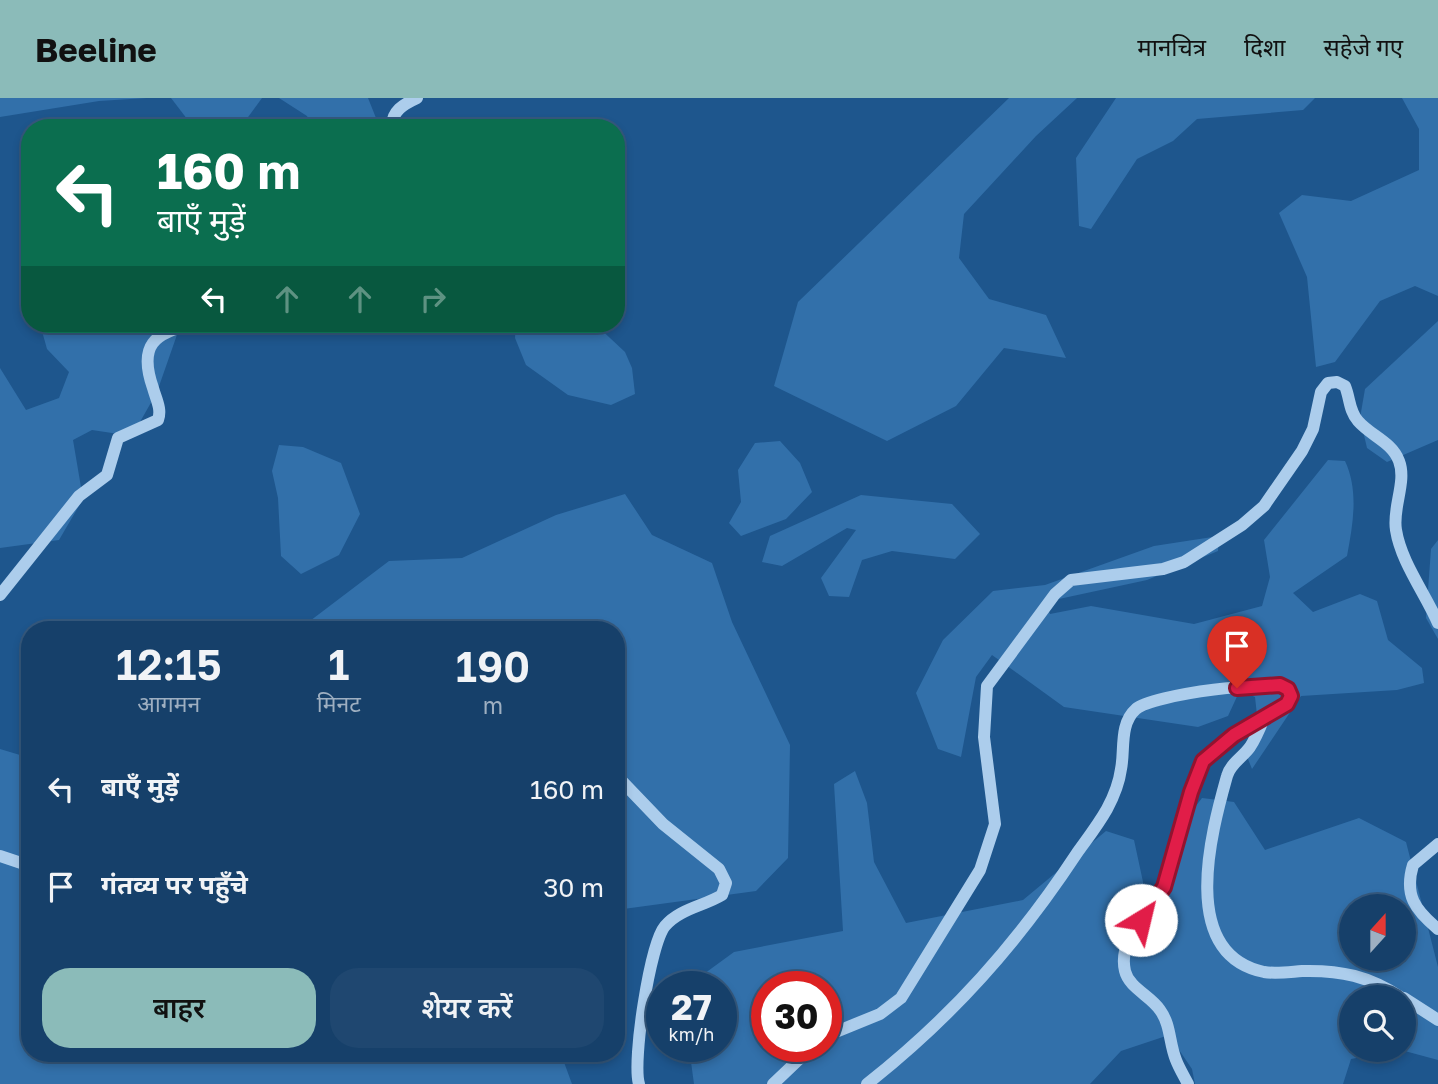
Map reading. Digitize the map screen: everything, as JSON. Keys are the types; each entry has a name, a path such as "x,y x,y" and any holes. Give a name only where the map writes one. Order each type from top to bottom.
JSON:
{"street":[{"path":"393,119 398,109 418,98"},
{"path":"0,595 79,496 107,475 118,438 158,420 160,411 149,379 147,356 151,343 162,333"},
{"path":"842,1029 880,1014 901,998 980,870 995,824 986,750 984,698 996,671 1064,584 1078,579 1163,569 1184,562 1218,542 1257,512 1302,451 1313,429 1321,392 1328,383 1337,382 1345,386 1357,421 1391,448 1399,459 1401,471 1395,510 1396,530 1405,556 1438,623"},
{"path":"867,1084 938,1025 996,963 1045,903 1114,798 1122,766 1125,729 1136,709 1147,702 1211,690 1263,685 1285,687 1290,692 1290,700 1227,739 1203,761 1191,792 1164,887 1131,936 1125,951 1124,970 1128,979 1153,1000 1162,1012 1175,1059 1188,1084"},
{"path":"1264,718 1251,746 1230,770 1215,821 1206,904 1217,938 1233,956 1263,972 1353,973 1381,985"},
{"path":"625,784 663,824 719,869 726,883 725,890 718,898 674,918 662,931 655,952 637,1046 639,1084"},
{"path":"1438,844 1413,865 1409,890 1419,913 1438,929"},
{"path":"0,856 21,863"},
{"path":"1416,1006 1438,1020"},
{"path":"773,1084 796,1062"}],"shaded area":[{"path":"0,98 147,98 99,101 0,117"},
{"path":"171,98 262,98 247,119 187,119"},
{"path":"279,98 368,98 376,119 308,119"},
{"path":"1009,98 1077,98 1036,136 964,214 959,258 989,299 1046,315 1066,358 1004,348 956,406 887,441 774,386 798,302"},
{"path":"1116,98 1315,98 1303,110 1197,119 1173,141 1137,159 1091,229 1079,226 1076,158"},
{"path":"1402,98 1438,98 1438,296 1415,286 1380,301 1335,362 1316,367 1307,277 1279,213 1302,195 1351,201 1419,170 1419,129"},
{"path":"1438,321 1438,440 1387,462 1367,448 1360,418 1365,389"},
{"path":"43,333 178,333 157,392 132,436 92,430 73,440 83,499 59,540 0,548 0,368 26,410 59,398 69,372 47,349"},
{"path":"515,333 605,333 625,352 632,368 635,394 611,405 568,395 526,365"},
{"path":"780,441 800,463 812,492 786,519 741,536 729,523 741,502 738,470 755,443"},
{"path":"279,445 303,447 341,463 360,514 339,555 301,574 281,556 278,498 272,471"},
{"path":"1328,460 1345,461 1352,484 1353,520 1347,556 1293,593 1313,612 1360,594 1377,601 1388,640 1422,668 1424,683 1397,690 1301,696 1252,769 1246,754 1258,724 1255,697 1240,690 1228,716 1198,727 1064,707 992,655 976,677 961,757 938,749 916,693 943,640 993,591 1045,585 1154,546 1219,536 1218,551 1147,580 1045,602 1050,614 1091,606 1194,624 1262,606 1270,577 1264,540"},
{"path":"625,494 652,535 712,563 732,622 790,745 788,858 756,891 625,909 625,621 310,621 389,561 462,558 556,515"},
{"path":"861,495 952,504 980,534 955,559 892,551 862,560 849,597 829,596 821,578 856,530 847,528 782,566 762,562 770,536"},
{"path":"1438,540 1438,639 1426,618 1431,549"},
{"path":"0,749 21,755 21,1062 564,1062 572,1084 0,1084"},
{"path":"855,771 867,803 874,862 906,923 1023,900 1106,831 1134,840 1151,919 1168,916 1170,840 1202,798 1234,802 1265,850 1359,818 1406,842 1438,967 1438,1060 1416,1054 1416,985 1339,985 1339,1062 1350,1062 1343,1084 1195,1084 1192,1069 1169,1035 1121,1051 1090,1084 694,1084 691,1062 737,1062 737,971 708,971 734,952 843,931 834,784"}],"route":[{"path":"1141,920 1158,899 1170,873 1196,775 1203,761 1234,735 1287,704 1291,696 1288,689 1280,685 1237,688"}]}
